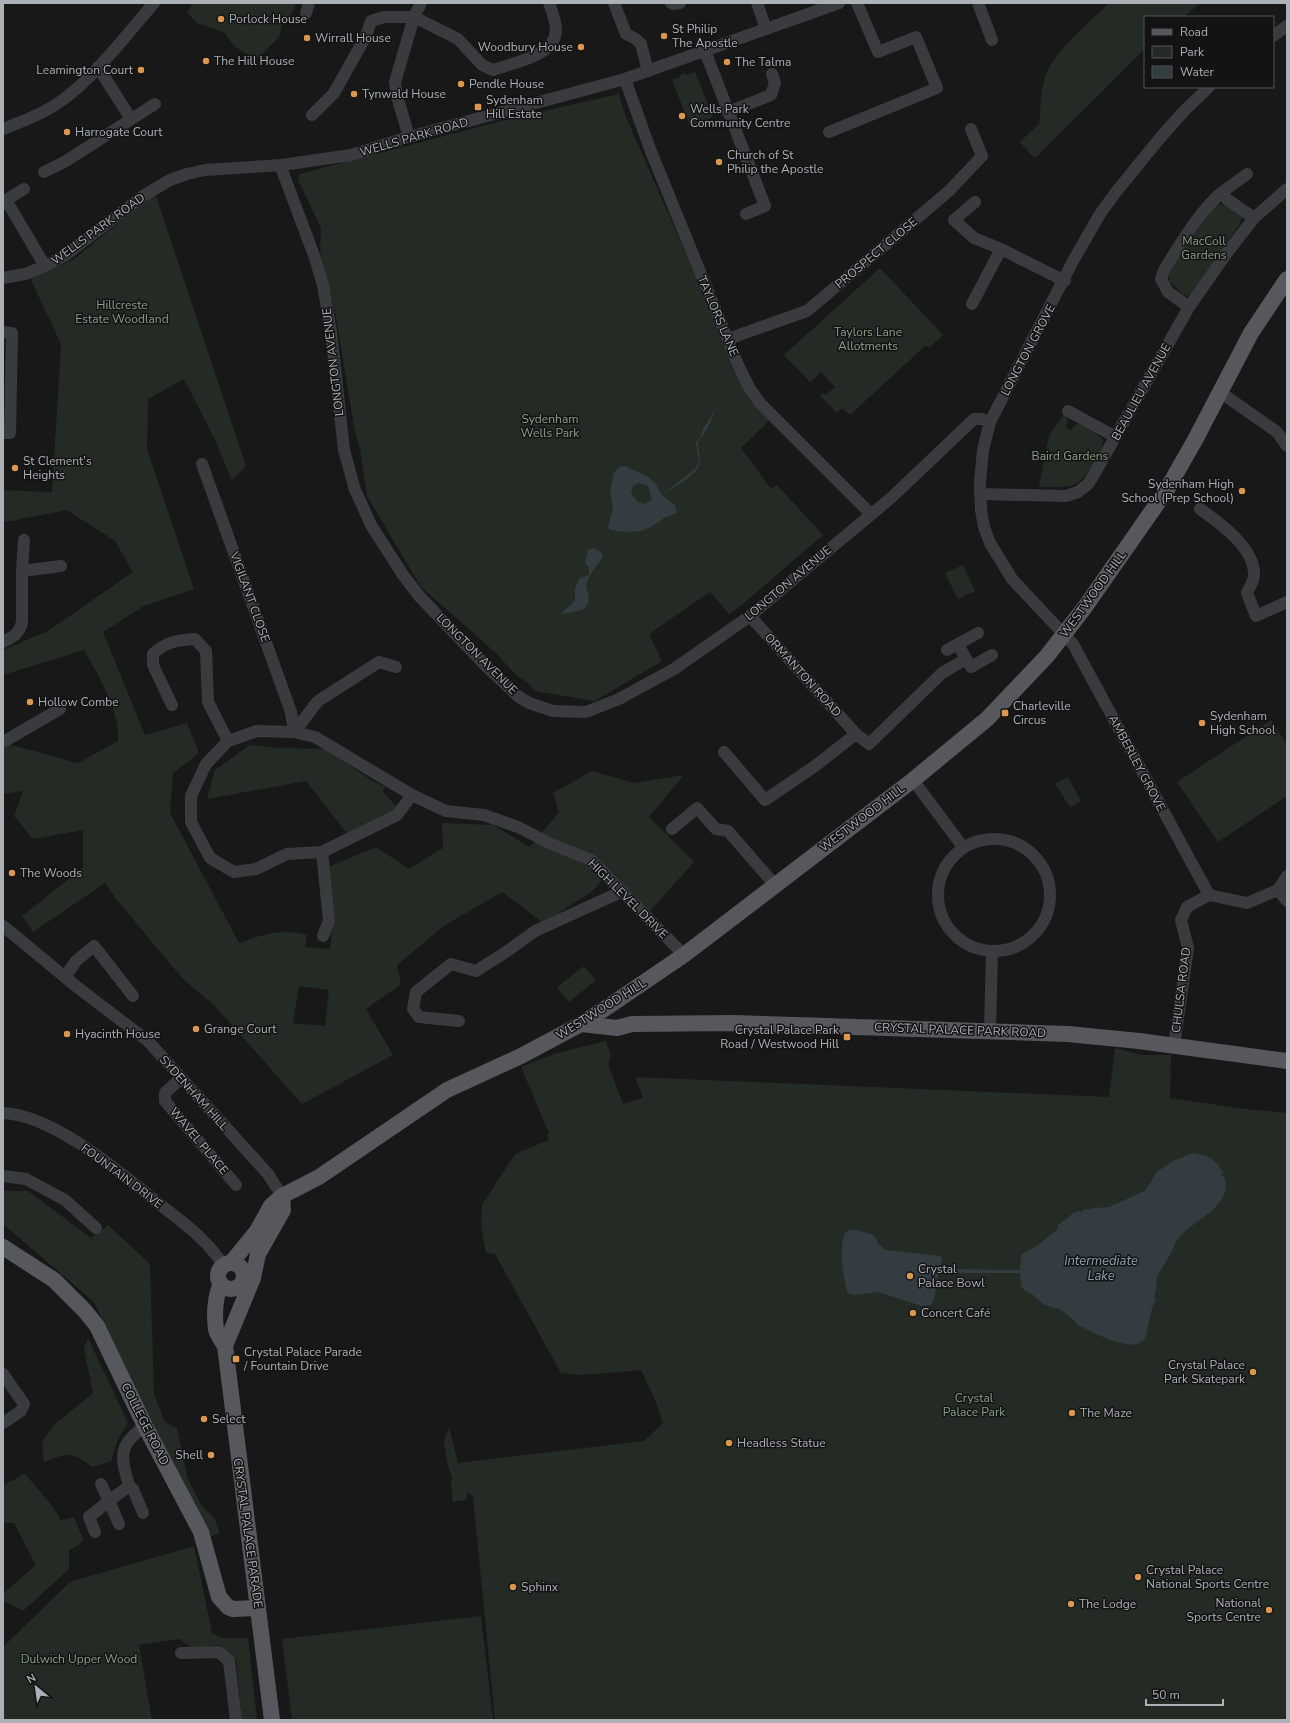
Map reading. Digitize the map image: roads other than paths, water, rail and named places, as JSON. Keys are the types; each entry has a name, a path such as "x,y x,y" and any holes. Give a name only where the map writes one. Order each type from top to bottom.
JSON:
{"main road":[{"name":"WESTWOOD HILL","path":"237,1275 257,1231 271,1206 282,1196 319,1177 447,1090 521,1056 581,1024 609,1006 684,955 913,780 987,719 1047,656 1085,606 1166,491 1251,333 1287,279"},
{"path":"563,1033 603,1031 624,1026 609,1006"},
{"name":"CRYSTAL PALACE PARK ROAD","path":"581,1024 624,1026 734,1022 1068,1034 1287,1061"},
{"path":"237,1275 253,1278 258,1254 283,1210 282,1196"},
{"name":"COLLEGE ROAD","path":"3,1247 54,1280 94,1322 145,1426 201,1532 220,1598 233,1609 258,1608"},
{"name":"CRYSTAL PALACE PARADE","path":"227,1340 216,1330 218,1290 221,1284 218,1274 237,1275 227,1340 272,1720"}],"street":[{"path":"3,129 30,119 61,102 77,89 154,3"},
{"path":"409,137 397,96 395,82 414,17 421,3"},
{"path":"312,115 334,93 366,36 371,21 384,17 414,17 458,39 482,65 493,70 542,53 550,45 556,32 556,24 549,3"},
{"path":"614,3 626,34 636,39 641,44 648,71"},
{"path":"671,3 680,3"},
{"path":"757,3 766,29"},
{"name":"WELLS PARK ROAD","path":"3,278 25,274 64,256 143,196 170,180 205,170 282,165 351,155 409,137 625,79 838,3"},
{"path":"829,132 937,88 916,37 878,52 857,3"},
{"path":"978,3 992,40"},
{"path":"1274,35 1287,26"},
{"path":"705,50 765,206 746,214"},
{"path":"98,67 131,119"},
{"path":"728,112 772,95 775,83 772,74"},
{"name":"TAYLORS LANE","path":"625,79 650,149 744,378 760,403 871,514"},
{"name":"LONGTON GROVE","path":"1064,634 1012,579 1002,565 984,527 980,494 983,450 990,422 1065,281 1088,234 1116,192 1160,138 1183,112 1208,88"},
{"path":"44,172 66,161 155,104"},
{"name":"PROSPECT CLOSE","path":"728,339 807,311 949,191 982,156 971,129"},
{"name":"LONGTON AVENUE","path":"282,165 282,170 315,258 323,285 332,332 344,450 355,490 371,525 403,576 420,597 488,668 529,704 553,711 586,712 619,699 674,670 750,616 896,493 974,419 982,419 990,422"},
{"path":"1189,307 1168,292 1161,279 1162,274 1205,209 1221,193 1247,174"},
{"path":"24,188 4,200 45,266"},
{"name":"BEAULIEU AVENUE","path":"980,494 1066,496 1078,492 1088,484 1116,438 1189,307 1238,236 1254,218 1287,189"},
{"path":"1221,193 1228,200 1254,218"},
{"path":"975,202 954,220 974,238 1001,249 1065,281"},
{"path":"972,304 1001,249"},
{"path":"3,332 12,333 10,433 3,433"},
{"path":"1220,392 1277,432 1287,446"},
{"path":"1068,411 1116,438"},
{"name":"VIGILANT CLOSE","path":"202,464 291,712 294,732"},
{"path":"1200,509 1218,522 1238,540 1252,563 1255,577 1247,593 1256,616 1287,602"},
{"path":"3,642 12,638 21,630 24,540"},
{"path":"22,571 61,566"},
{"name":"ORMANTON ROAD","path":"750,616 856,734 869,744 942,673 966,659"},
{"path":"947,650 978,634"},
{"name":"AMBERLEY GROVE","path":"1064,634 1073,644 1209,895"},
{"path":"172,705 152,665 153,654 160,647 175,641 195,639 206,651 208,702 228,740"},
{"path":"958,644 971,667 992,655"},
{"path":"294,732 318,701 379,662 396,668"},
{"path":"3,742 60,709"},
{"name":"HIGH LEVEL DRIVE","path":"412,795 397,815 322,852 287,854 256,869 234,872 210,858 191,822 191,796 206,764 228,740 257,730 294,732 315,737 412,795 446,811 484,815 518,827 551,844 591,860 684,955"},
{"path":"724,752 765,800 815,766 856,734"},
{"path":"913,780 963,847"},
{"path":"672,829 697,808 716,829 728,831 775,885"},
{"path":"1000,839 1014,842 1037,858 1044,868 1050,884 1049,908 1045,921 1037,932 1018,946 1005,951 992,952 973,948 962,942 948,928 941,916 938,902 938,888 942,873 953,856 963,847 980,840 1000,839"},
{"path":"322,852 329,921 323,936"},
{"path":"1209,895 1247,903 1278,890 1287,876"},
{"path":"1278,890 1287,901"},
{"path":"459,1022 419,1017 413,1008 416,992 451,964 476,971 535,932 623,891"},
{"name":"CHULSA ROAD","path":"1174,1046 1188,948 1181,920 1187,906 1209,895"},
{"name":"SYDENHAM HILL","path":"3,926 65,977 148,1041 268,1174 282,1196"},
{"path":"65,977 76,961 94,946 133,996"},
{"path":"990,1031 992,952"},
{"name":"WAVEL PLACE","path":"181,1078 165,1093 165,1101 236,1185"},
{"name":"FOUNTAIN DRIVE","path":"3,1113 12,1113 28,1118 78,1142 197,1234 237,1275"},
{"path":"3,1176 26,1179 65,1200 96,1228"},
{"path":"3,1374 24,1404 21,1411 3,1422"},
{"path":"143,1512 133,1489 129,1486 123,1463 123,1450 132,1435 145,1426"},
{"path":"101,1484 119,1524"},
{"path":"95,1532 88,1517 129,1486"},
{"path":"181,1653 219,1652 229,1660 236,1720"}],"water":[{"path":"714,409 706,431 698,442 700,459 697,469 689,477 662,495 695,469 699,461 696,443"},
{"path":"621,466 625,466 643,474 653,481 662,495 675,505 677,513 664,518 642,531 627,532 610,530 608,527 613,508 610,491 614,472","holes":["639,483 648,486 652,500 645,504 637,501 631,493 633,486"]},
{"path":"594,548 601,552 603,556 587,581 586,586 589,595 588,603 586,607 579,611 561,615 575,600 575,589 579,579 589,575 589,567 585,563 588,550"},
{"name":"Intermediate Lake","path":"1192,1153 1210,1158 1221,1168 1223,1173 1221,1176 1224,1176 1226,1187 1223,1196 1217,1205 1183,1233 1175,1243 1173,1250 1159,1272 1154,1298 1156,1300 1151,1312 1146,1336 1141,1342 1133,1345 1124,1344 1101,1336 1076,1324 1074,1320 1061,1310 1043,1304 1032,1294 1024,1290 1021,1286 1020,1273 939,1273 931,1305 922,1306 878,1292 854,1295 849,1294 847,1291 844,1278 842,1249 845,1234 849,1230 858,1230 874,1235 879,1245 886,1250 940,1256 942,1258 940,1269 1020,1270 1021,1255 1038,1245 1058,1229 1058,1225 1071,1215 1080,1211 1081,1213 1082,1210 1111,1207 1145,1191 1157,1172 1171,1162"}],"place":[{"name":"Porlock House","path":"221,19"},
{"name":"St Philip The Apostle","path":"664,36"},
{"name":"Wirrall House","path":"307,38"},
{"name":"Woodbury House","path":"581,47"},
{"name":"The Hill House","path":"206,61"},
{"name":"The Talma","path":"727,62"},
{"name":"Leamington Court","path":"141,70"},
{"name":"Pendle House","path":"461,84"},
{"name":"Tynwald House","path":"354,94"},
{"name":"Sydenham Hill Estate","path":"478,107"},
{"name":"Wells Park Community Centre","path":"682,116"},
{"name":"Harrogate Court","path":"67,132"},
{"name":"Church of St Philip the Apostle","path":"719,162"},
{"name":"St Clement's Heights","path":"15,468"},
{"name":"Sydenham High School (Prep School)","path":"1242,491"},
{"name":"Hollow Combe","path":"30,702"},
{"name":"Charleville Circus","path":"1005,713"},
{"name":"Sydenham High School","path":"1202,723"},
{"name":"The Woods","path":"12,873"},
{"name":"Grange Court","path":"196,1029"},
{"name":"Hyacinth House","path":"67,1034"},
{"name":"Crystal Palace Park Road / Westwood Hill","path":"847,1037"},
{"name":"Crystal Palace Bowl","path":"910,1276"},
{"name":"Concert Café","path":"913,1313"},
{"name":"Crystal Palace Parade / Fountain Drive","path":"236,1359"},
{"name":"Crystal Palace Park Skatepark","path":"1253,1372"},
{"name":"The Maze","path":"1072,1413"},
{"name":"Select","path":"204,1419"},
{"name":"Headless Statue","path":"729,1443"},
{"name":"Shell","path":"211,1455"},
{"name":"Crystal Palace National Sports Centre","path":"1138,1577"},
{"name":"Sphinx","path":"513,1587"},
{"name":"The Lodge","path":"1071,1604"},
{"name":"National Sports Centre","path":"1269,1610"}],"park label":[{"name":"MacColl Gardens","path":"1204,248"},
{"name":"Hillcreste Estate Woodland","path":"122,312"},
{"name":"Taylors Lane Allotments","path":"868,339"},
{"name":"Sydenham Wells Park","path":"550,426"},
{"name":"Baird Gardens","path":"1070,456"},
{"name":"Crystal Palace Park","path":"974,1405"},
{"name":"Dulwich Upper Wood","path":"79,1659"}]}
